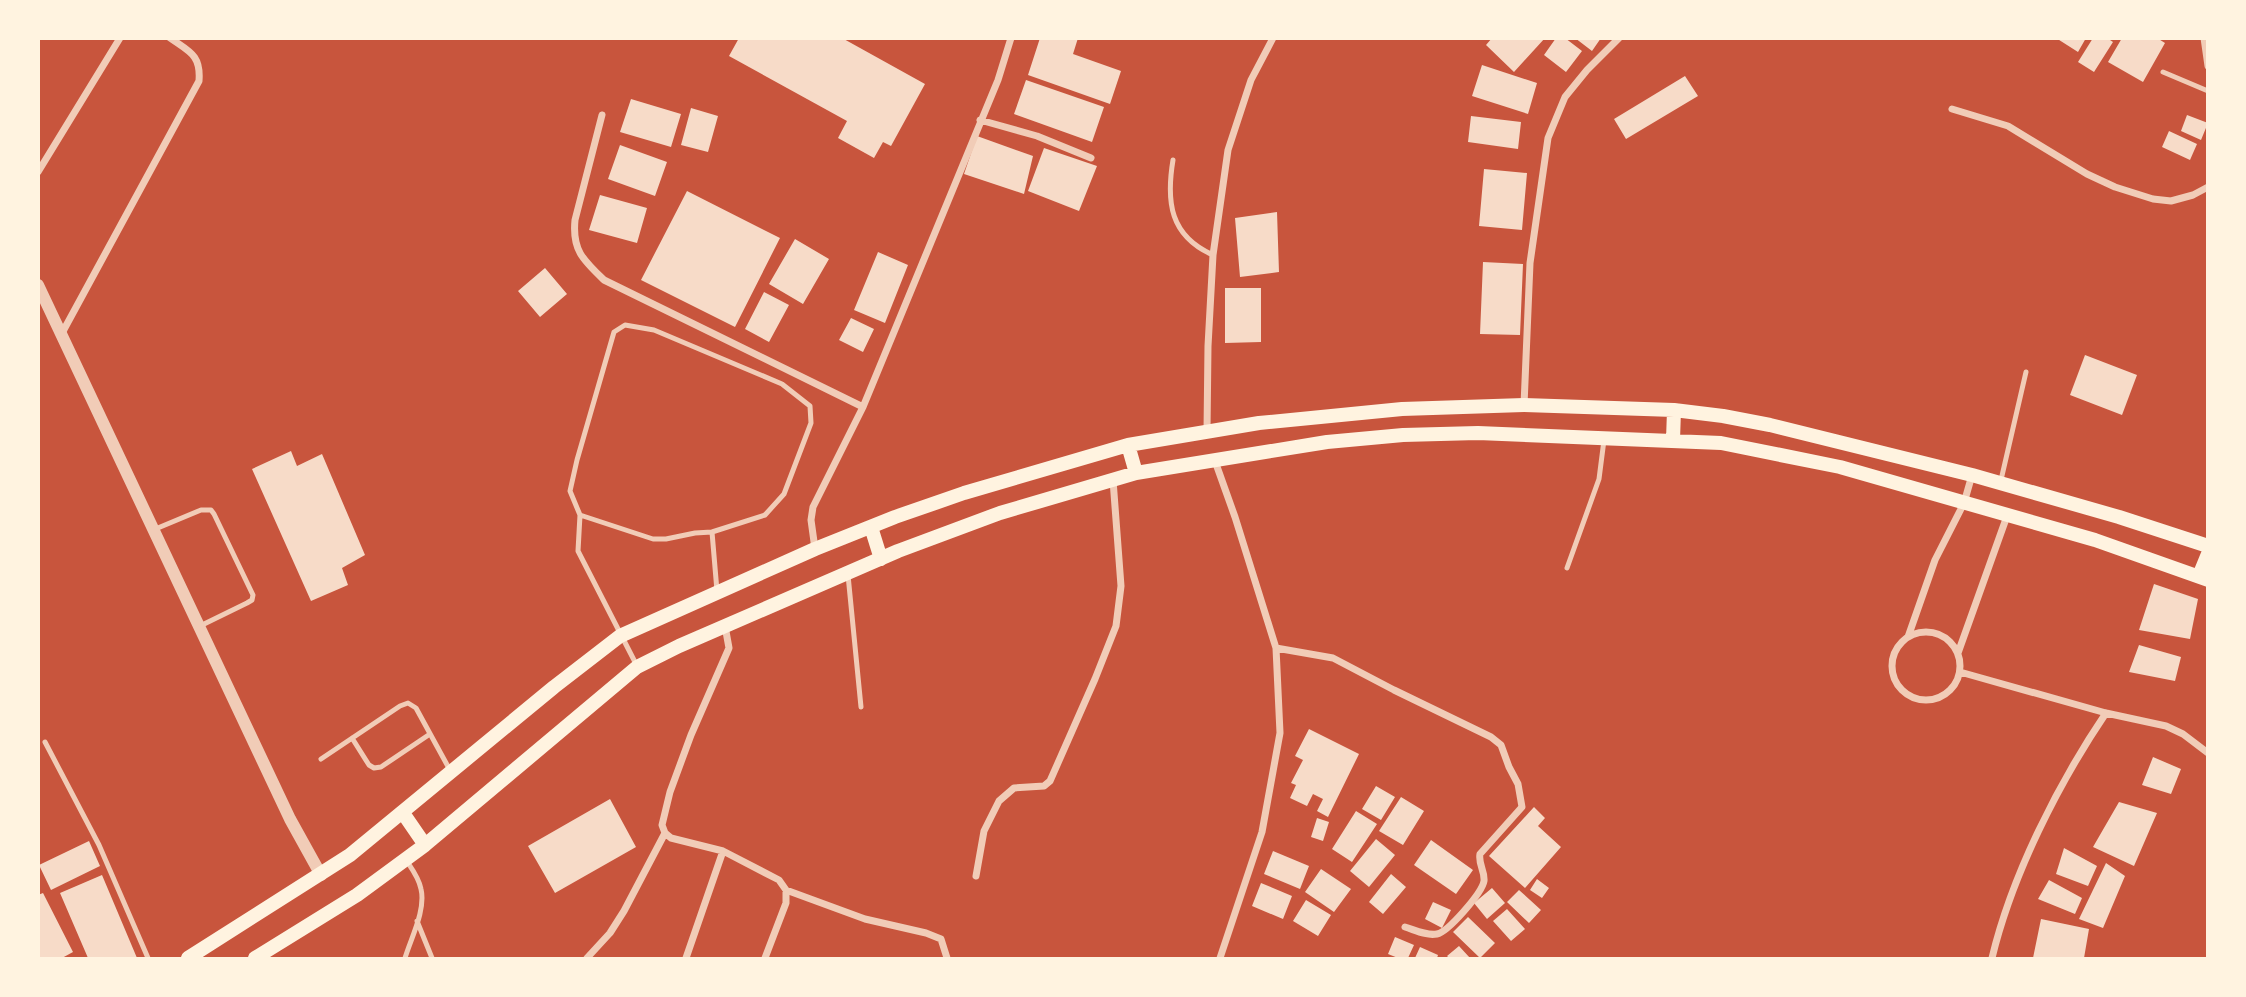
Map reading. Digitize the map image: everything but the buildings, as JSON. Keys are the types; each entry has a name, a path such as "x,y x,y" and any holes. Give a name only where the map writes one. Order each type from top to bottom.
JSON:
{"main road":[{"path":"188,958 321,875 403,813 620,636 815,549 871,527 964,493 1128,445 1259,423 1402,409 1524,405 1674,410 1770,425 1972,475 2119,517 2207,546"},
{"path":"1402,409 1403,435"},
{"path":"1673,440 1674,410"},
{"path":"1766,452 1770,425"},
{"path":"254,958 357,895 406,860 637,667 724,626 881,559 1000,513 1136,472 1327,442 1403,435 1478,433 1721,443 1840,467 2095,540 2203,578 2207,554"},
{"path":"1128,445 1136,472"},
{"path":"871,527 881,559"},
{"path":"403,813 425,845"}],"street":[{"path":"38,172 120,38"},
{"path":"61,335 199,81 200,66 194,55 170,38"},
{"path":"815,549 811,520 813,507 863,407 998,80 1011,38"},
{"path":"1207,431 1213,255 1228,150 1251,80 1273,38"},
{"path":"1524,405 1530,263 1548,138 1565,97 1619,38"},
{"path":"2204,38 2207,66"},
{"path":"1952,109 2008,127 2087,174 2115,187 2153,199 2171,201 2193,195 2207,187"},
{"path":"602,115 573,233 583,260 604,279 863,407"},
{"path":"980,120 1037,136 1091,158"},
{"path":"38,285 290,819 321,875"},
{"path":"1215,461 1276,648 1280,733 1262,832 1220,958"},
{"path":"1908,637 1922,632 1936,633 1950,640 1958,653 1960,671 1952,690 1935,700 1916,699 1899,689 1891,671 1894,652 1908,637 1935,560 1964,503 1972,475"},
{"path":"976,876 984,831 999,801 1014,788 1044,786 1051,781 1116,626 1121,586 1113,480"},
{"path":"1958,653 2007,516"},
{"path":"724,626 729,649 691,735 670,792 662,825 665,833 682,842 723,851 779,880 786,890 865,919 941,939 947,958"},
{"path":"1276,648 1333,658 1501,744 1518,784 1522,807 1480,854 1479,860 1485,879 1483,884 1475,898 1446,930 1439,934 1429,935 1405,928"},
{"path":"1960,671 2106,713 2166,726 2183,734 2207,753"},
{"path":"1992,958 2018,875 2079,755 2106,713"},
{"path":"587,958 610,933 624,912 665,833"},
{"path":"686,958 723,851"},
{"path":"765,958 786,903 786,890"}],"lane":[{"path":"2163,72 2207,91"},
{"path":"1173,160 1170,179 1174,218 1197,248 1213,255"},
{"path":"580,515 653,538 666,539 712,532 765,514 784,494 811,423 810,406 782,384 654,330 625,325 614,332 570,491 580,515 578,551 637,667"},
{"path":"2000,483 2026,372"},
{"path":"1567,568 1599,480 1604,437"},
{"path":"153,530 201,510 211,510 250,588 252,600 198,626"},
{"path":"712,532 717,593"},
{"path":"848,572 861,708"},
{"path":"321,759 408,703 416,708 451,772"},
{"path":"352,738 369,765 374,768 381,767 430,734"},
{"path":"45,742 99,845 148,958"},
{"path":"405,958 422,894 406,860"},
{"path":"417,921 432,958"}]}
